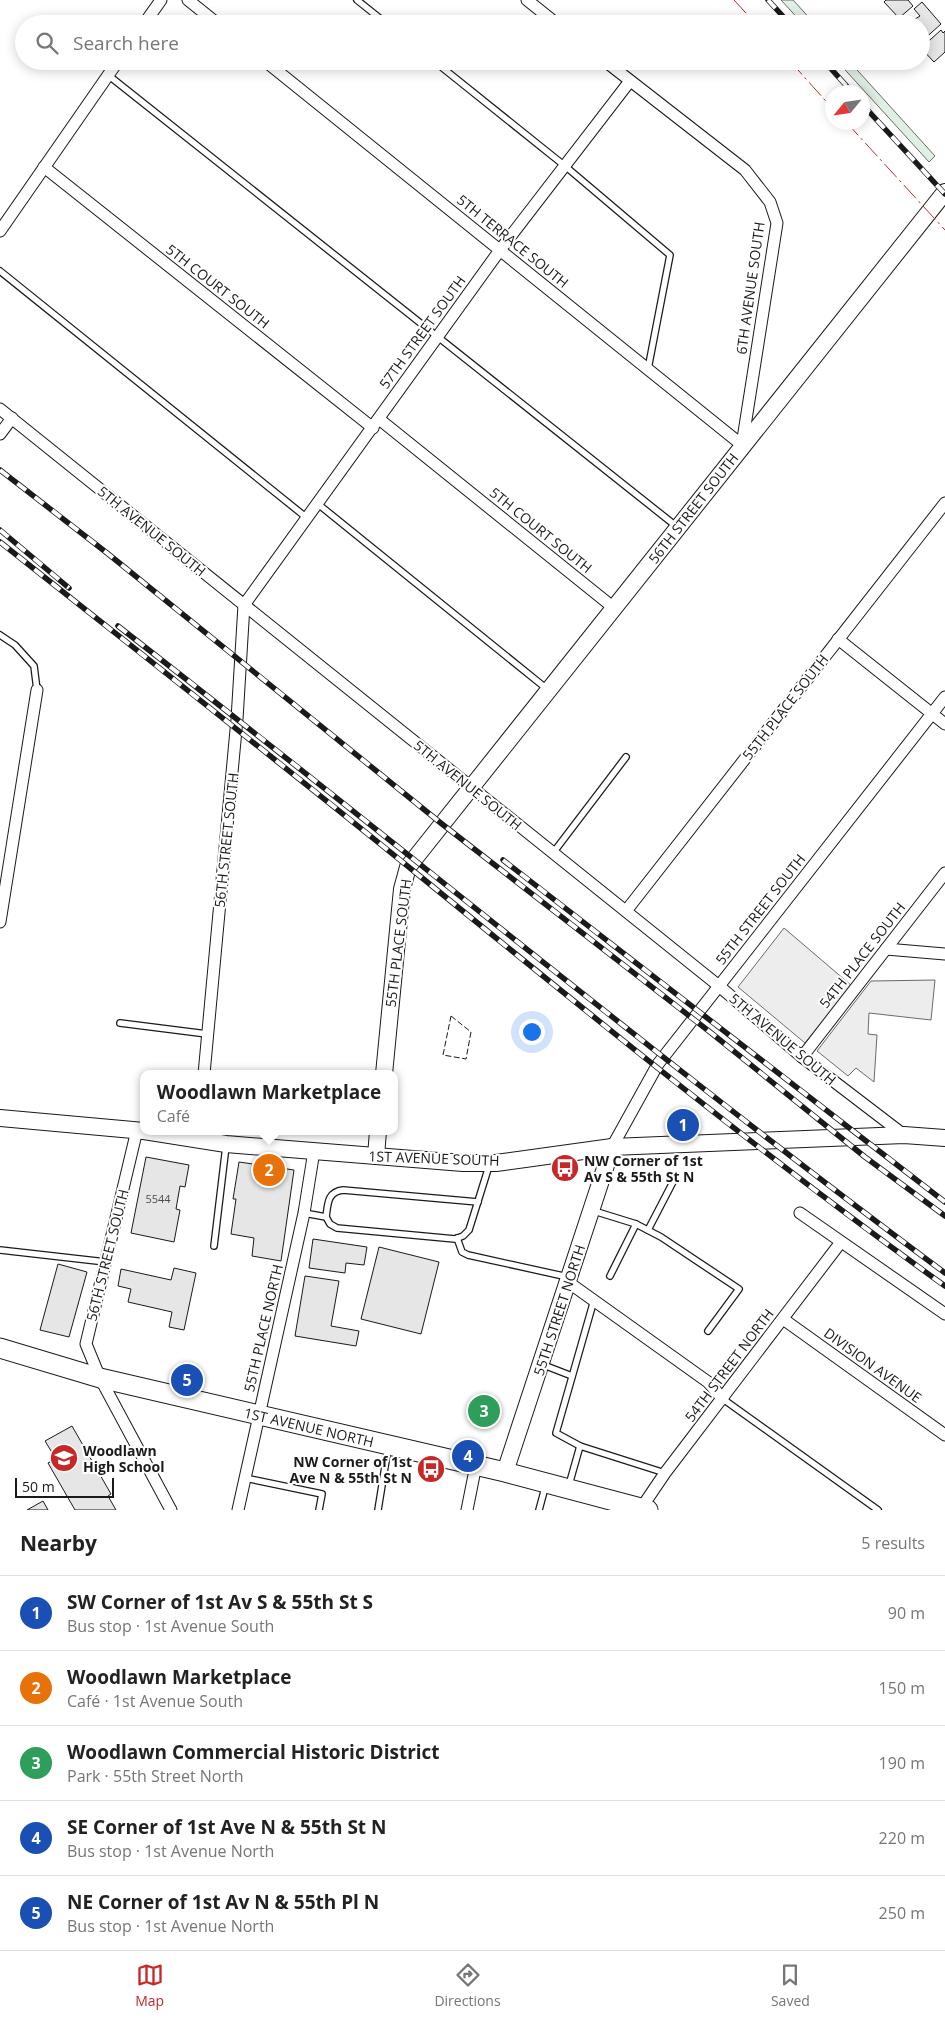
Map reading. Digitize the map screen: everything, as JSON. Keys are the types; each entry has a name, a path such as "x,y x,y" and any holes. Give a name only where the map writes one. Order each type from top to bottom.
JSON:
{"main road":[{"name":"1ST AVENUE NORTH","path":"0,1348 100,1378 476,1465 568,1488 602,1500 645,1509"}],"street":[{"path":"150,15 161,0"},
{"path":"188,0 207,15"},
{"path":"527,0 546,15"},
{"path":"0,231 112,70"},
{"name":"5TH TERRACE SOUTH","path":"276,70 742,445"},
{"name":"6TH AVENUE SOUTH","path":"617,70 745,170 770,202 777,223 742,445"},
{"name":"57TH STREET SOUTH","path":"244,605 500,250 630,80"},
{"name":"5TH COURT SOUTH","path":"44,167 614,608"},
{"name":"56TH STREET SOUTH","path":"442,824 945,192"},
{"name":"5TH AVENUE SOUTH","path":"0,408 719,986 802,1057 904,1135"},
{"path":"0,434 12,418"},
{"name":"55TH PLACE SOUTH","path":"626,911 945,503"},
{"name":"56TH STREET SOUTH","path":"204,1070 237,719 244,605"},
{"path":"838,639 945,724"},
{"path":"0,922 37,690"},
{"name":"55TH STREET SOUTH","path":"612,1147 658,1064 945,697"},
{"name":"55TH PLACE SOUTH","path":"384,1070 404,878 408,867 442,824"},
{"name":"54TH PLACE SOUTH","path":"802,1057 945,873"},
{"path":"886,949 945,954"},
{"name":"1ST AVENUE SOUTH","path":"0,1118 140,1131"},
{"name":"56TH STREET SOUTH","path":"141,1135 86,1344 100,1378 170,1510"},
{"path":"376,1156 378,1135"},
{"path":"904,1135 945,1138"},
{"name":"1ST AVENUE SOUTH","path":"199,1136 226,1144 490,1163 612,1147 904,1135"},
{"name":"55TH STREET NORTH","path":"505,1472 612,1147"},
{"name":"55TH PLACE NORTH","path":"240,1510 258,1416 304,1213 314,1151"},
{"path":"800,1213 945,1314"},
{"name":"54TH STREET NORTH","path":"645,1509 665,1473 841,1242"},
{"path":"569,1280 708,1382 723,1399"},
{"name":"DIVISION AVENUE","path":"783,1319 945,1435"},
{"path":"467,1510 476,1465"}],"lane":[{"path":"357,0 376,15"},
{"path":"445,70 565,166 670,255 648,369"},
{"path":"108,76 678,527"},
{"path":"0,271 307,518"},
{"path":"318,504 549,690"},
{"path":"0,635 15,645 34,666 37,690"},
{"path":"553,853 626,757"},
{"path":"120,1023 207,1034"},
{"path":"214,1246 226,1144"},
{"path":"304,1213 326,1218 337,1228 457,1238 463,1236 469,1230 490,1163"},
{"path":"648,1230 674,1180"},
{"path":"326,1218 330,1196 336,1191 343,1190 478,1202"},
{"path":"592,1210 636,1224 648,1230 739,1289 708,1331"},
{"path":"610,1276 636,1224"},
{"path":"457,1238 462,1252 468,1255 569,1280"},
{"path":"0,1250 106,1262"},
{"path":"594,1300 556,1433 580,1446 665,1473"},
{"path":"541,1364 572,1376"},
{"path":"723,1399 878,1510"},
{"path":"378,1510 388,1446"},
{"path":"568,1488 580,1446"},
{"path":"245,1478 322,1494 319,1510"},
{"path":"540,1510 546,1482"}],"green space":[{"path":"781,0 793,0 807,15 795,15"},
{"path":"845,70 857,70 935,156 929,162 870,97 870,85 859,85"}],"shaded area":[{"path":"784,928 852,986 805,1043 738,987"},
{"path":"935,980 931,1020 869,1013 868,1034 877,1035 874,1082 856,1068 848,1076 817,1051 871,981"}],"building":[{"path":"886,0 908,0 913,6 902,15 896,15 884,2"},
{"path":"922,2 941,24 930,34 930,15 919,15 914,9"},
{"path":"941,30 943,33 945,31 945,52 934,62 930,58 930,40"},
{"path":"146,1157 189,1165 185,1187 180,1186 176,1209 180,1210 174,1242 131,1233"},
{"path":"239,1162 294,1170 281,1261 252,1256 254,1238 231,1234 236,1199 233,1199"},
{"path":"313,1239 367,1247 364,1265 346,1263 345,1273 309,1268"},
{"path":"379,1247 439,1262 421,1334 361,1319"},
{"path":"58,1264 87,1272 69,1337 40,1330"},
{"path":"174,1268 196,1273 184,1330 169,1327 172,1312 128,1302 131,1289 118,1286 121,1269 171,1280"},
{"path":"305,1276 339,1281 331,1326 359,1331 356,1346 295,1336"},
{"path":"72,1426 111,1494 108,1496 116,1510 75,1510 48,1463 56,1459 45,1441"},
{"path":"43,1501 48,1510 27,1510"}],"railway":[{"path":"768,0 782,15"},
{"path":"832,70 846,85"},
{"path":"870,113 945,194"},
{"path":"0,470 107,553 442,824 710,1032 865,1157 945,1216"},
{"path":"0,530 69,588"},
{"path":"0,542 680,1086 811,1187 945,1286"},
{"path":"118,626 736,1114 945,1273"},
{"path":"503,860 945,1202"}],"fence":[{"path":"451,1016 471,1032 466,1059 443,1055 451,1016"}],"power":[{"path":"734,0 748,15"},
{"path":"798,70 825,100"},
{"path":"853,130 945,230"}],"place":[{"name":"SW Corner of 1st Av S & 55th St S","path":"683,1125"},
{"name":"NW Corner of 1st Av S & 55th St N","path":"565,1168"},
{"name":"Woodlawn Marketplace","path":"269,1170"},
{"name":"NE Corner of 1st Av N & 55th Pl N","path":"187,1380"},
{"name":"Woodlawn Commercial Historic District","path":"484,1411"},
{"name":"SE Corner of 1st Ave N & 55th St N","path":"468,1456"},
{"name":"Woodlawn High School","path":"64,1458"},
{"name":"NW Corner of 1st Ave N & 55th St N","path":"431,1469"}]}
